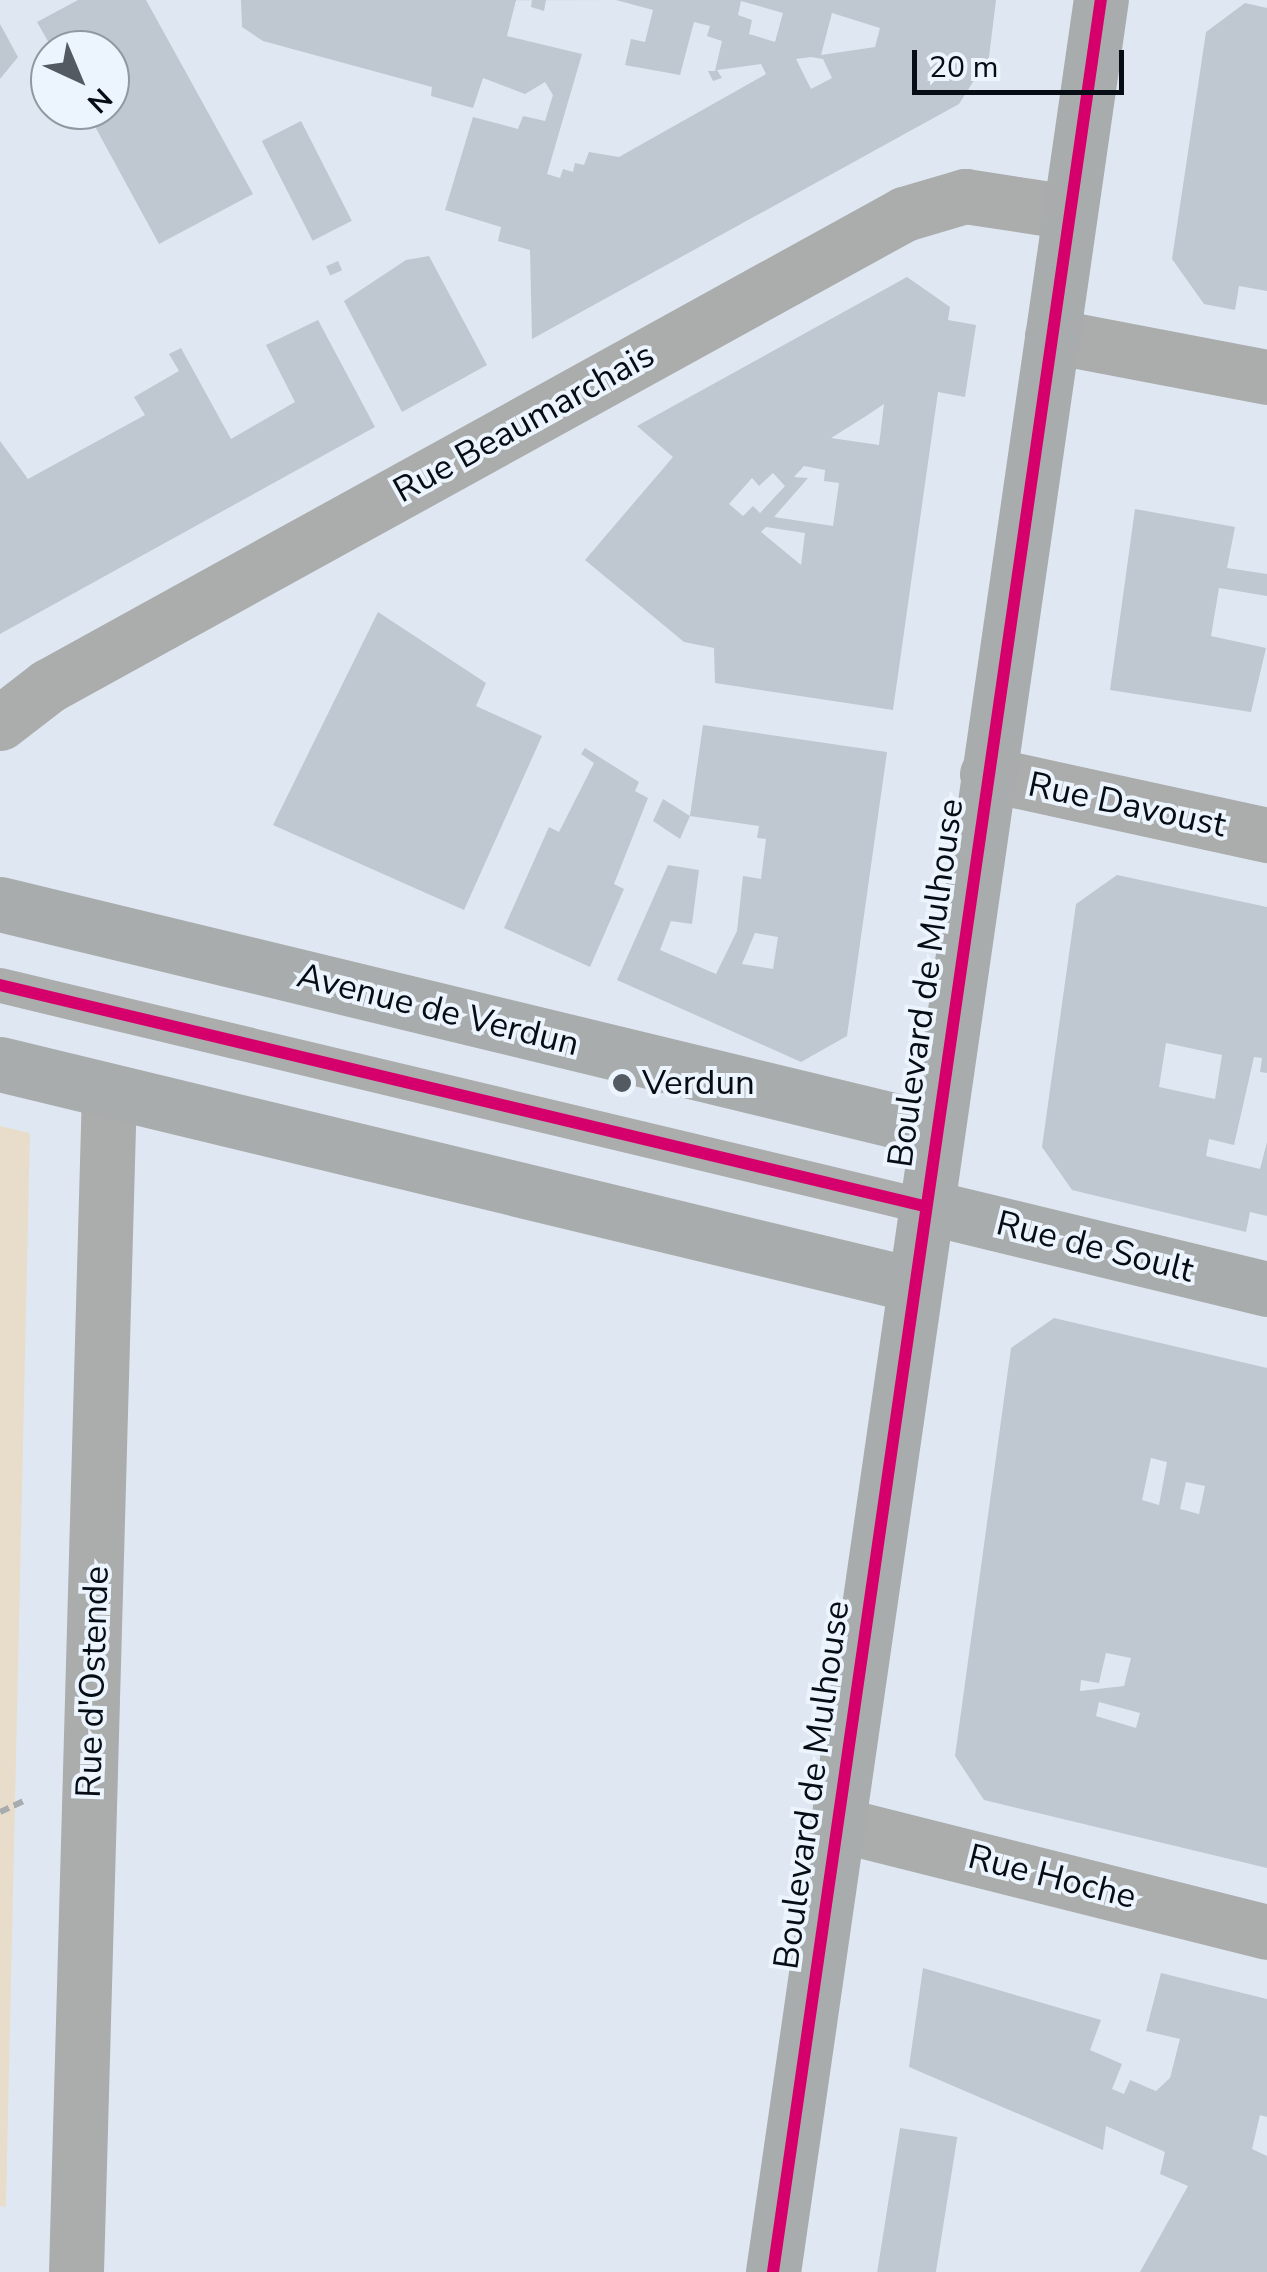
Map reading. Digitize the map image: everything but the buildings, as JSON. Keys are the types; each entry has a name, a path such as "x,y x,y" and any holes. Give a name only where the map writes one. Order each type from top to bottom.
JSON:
{"street":[{"name":"Boulevard de Mulhouse","path":"772,2272 934,1130 1101,0"},
{"name":"Rue Beaumarchais","path":"0,724 48,686 904,214 965,196 1070,212"},
{"path":"1052,336 1267,377"},
{"name":"Rue Davoust","path":"987,774 1267,836"},
{"name":"Avenue de Verdun","path":"0,904 934,1130"},
{"path":"0,1064 912,1284"},
{"name":"Rue d'Ostende","path":"76,2272 109,1091"},
{"name":"Rue de Soult","path":"924,1206 1267,1289"},
{"name":"Rue Hoche","path":"837,1824 1267,1932"}],"lane":[{"path":"0,985 924,1206"}],"shaded area":[{"path":"0,1126 30,1133 6,2207 0,2206"}],"cycle path":[{"path":"773,2272 1101,0"},
{"path":"0,985 924,1206"}],"place":[{"name":"Verdun","path":"622,1083"}]}
